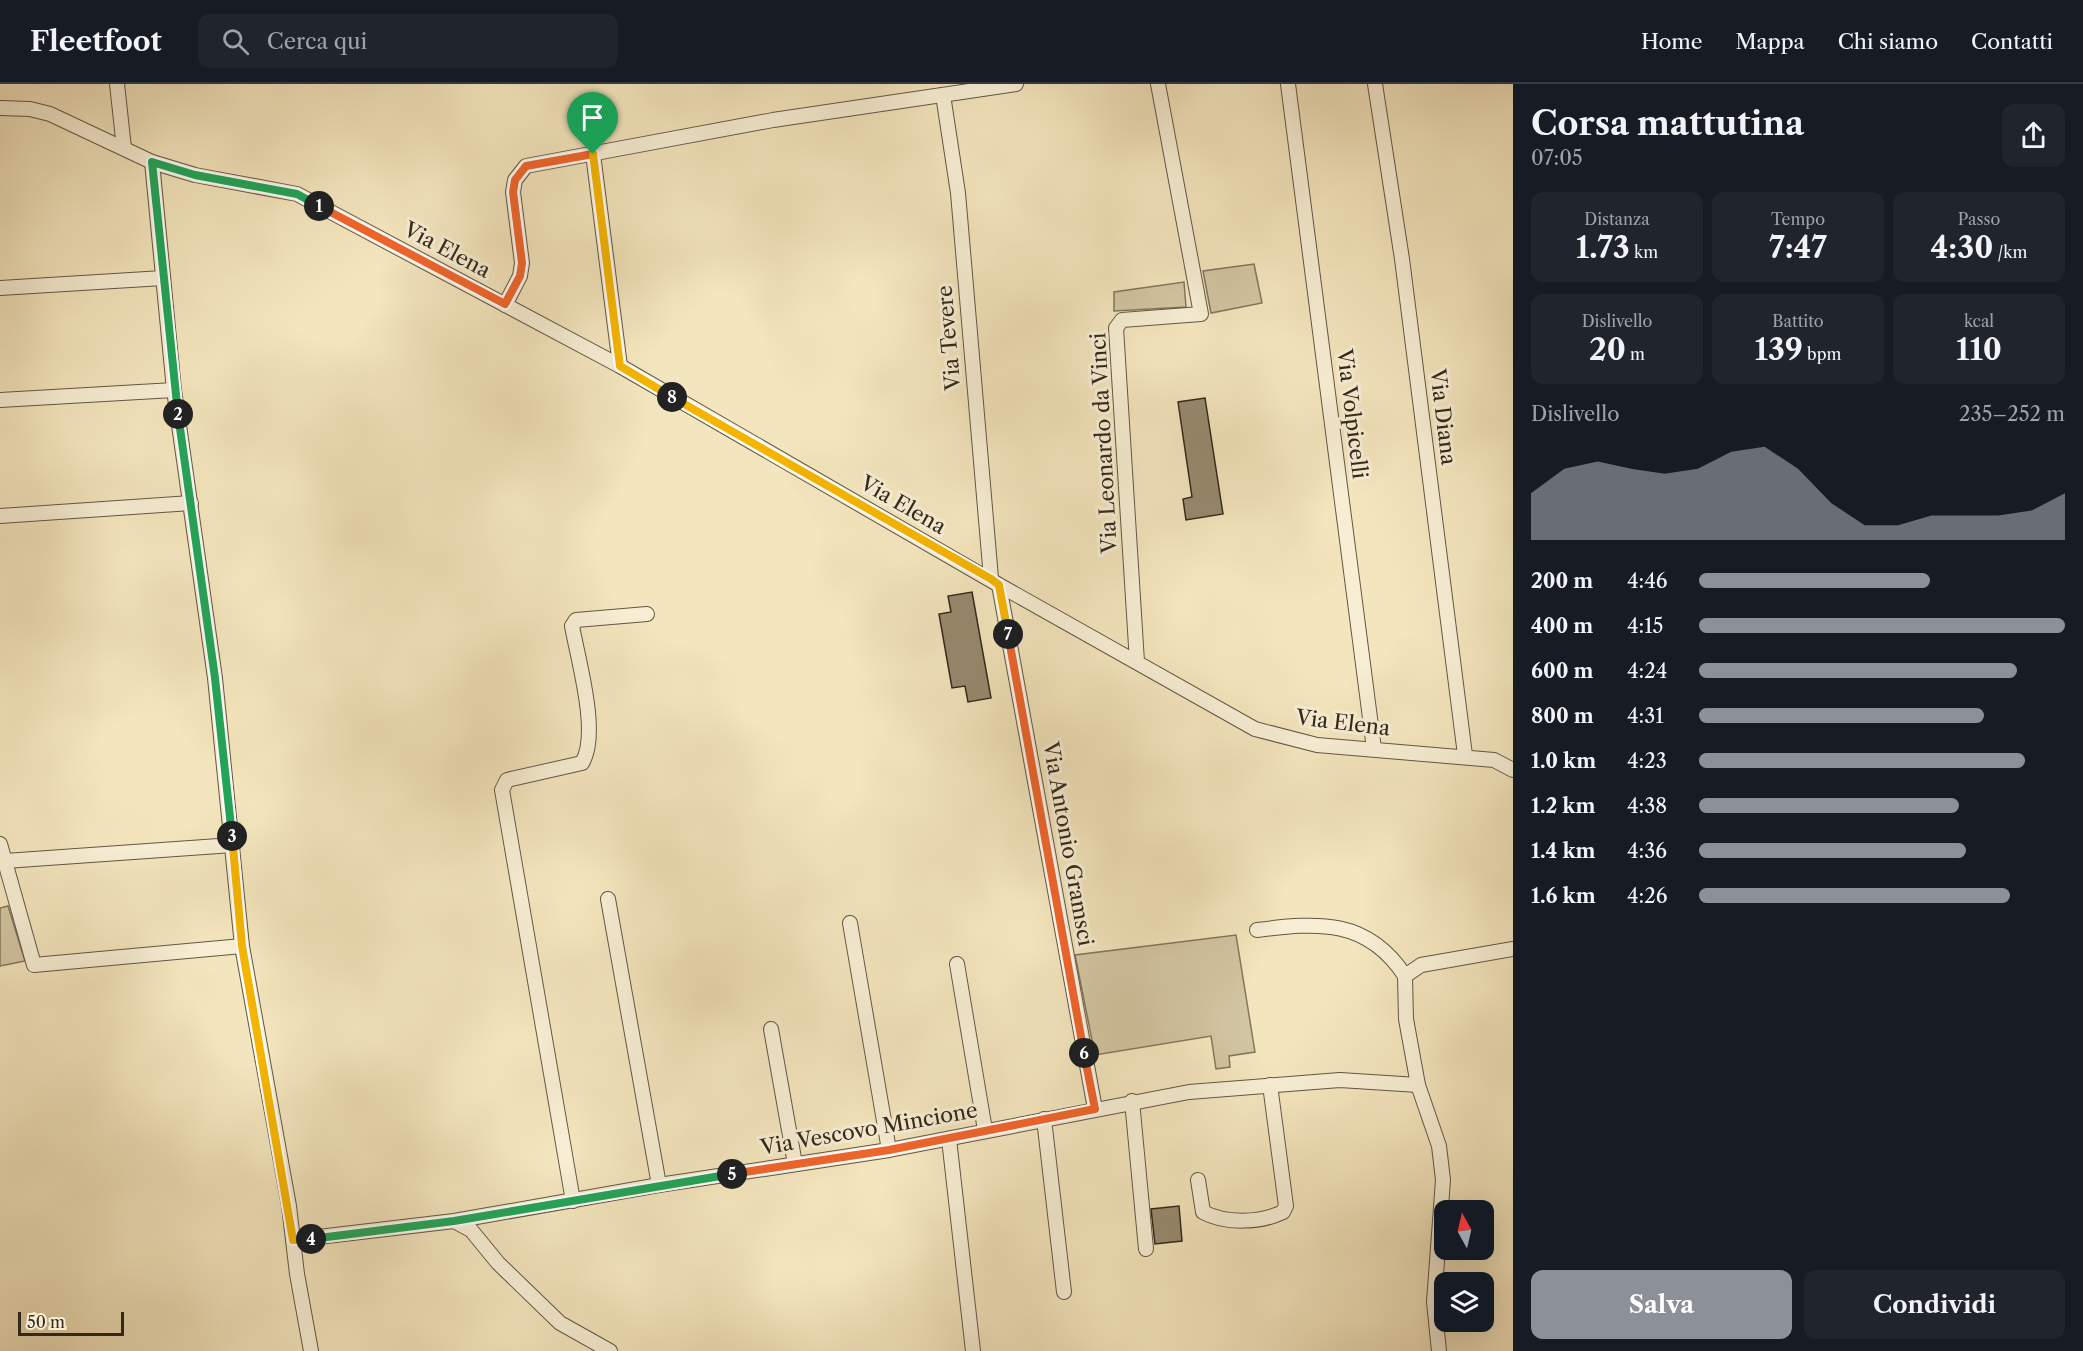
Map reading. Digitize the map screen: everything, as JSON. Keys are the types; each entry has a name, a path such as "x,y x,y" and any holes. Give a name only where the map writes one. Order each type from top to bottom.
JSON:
{"street":[{"path":"117,84 124,148"},
{"path":"505,304 520,276 522,263 513,192 515,180 526,166 773,120 1016,84"},
{"name":"Via Leonardo da Vinci","path":"1137,662 1116,328 1122,320 1201,314 1158,84"},
{"name":"Via Volpicelli","path":"1288,84 1374,749"},
{"name":"Via Diana","path":"1375,84 1402,260 1465,755"},
{"name":"Via Tevere","path":"943,94 958,193 995,582"},
{"name":"Via Elena","path":"0,108 30,109 50,114 152,162 195,175 297,194 620,366 1256,729 1317,745 1465,755 1494,760 1513,770"},
{"path":"593,154 620,366"},
{"path":"152,162 174,390 215,678 242,946 311,1351"},
{"path":"0,288 163,278"},
{"path":"0,400 174,390"},
{"path":"0,516 191,503"},
{"name":"Via Antonio Gramsci","path":"995,582 1095,1109"},
{"path":"573,1201 502,790 507,780 582,763 588,754 590,730 572,626 576,621 647,614"},
{"path":"0,844 34,964 242,946"},
{"path":"5,861 232,845"},
{"path":"608,899 659,1185"},
{"path":"850,923 889,1150"},
{"path":"1257,930 1295,925 1344,929 1365,935 1392,956 1405,976 1406,1018 1418,1085 1439,1146 1443,1180 1434,1302 1439,1351"},
{"path":"1405,976 1421,965 1513,949"},
{"path":"957,964 985,1130"},
{"path":"771,1029 795,1164"},
{"name":"Via Vescovo Mincione","path":"293,1240 454,1221 659,1185 889,1150 1132,1101 1189,1092 1340,1080 1418,1085"},
{"path":"1198,1180 1203,1212 1214,1218 1228,1222 1284,1212 1286,1206 1270,1085"},
{"path":"1132,1101 1146,1249"},
{"path":"1044,1119 1064,1292"},
{"path":"950,1139 973,1351"},
{"path":"454,1221 471,1230 498,1263 560,1323 610,1351"}],"shaded area":[{"path":"1254,264 1262,303 1211,313 1203,271"},
{"path":"1184,282 1186,307 1114,311 1114,292"},
{"path":"8,906 25,961 0,966 0,908"},
{"path":"1236,935 1255,1052 1229,1056 1230,1067 1216,1069 1211,1036 1095,1055 1075,955"}],"building":[{"path":"1205,398 1223,514 1186,520 1183,499 1192,497 1178,402"},
{"path":"972,592 991,698 968,702 965,686 952,688 939,614 951,612 948,596"},
{"path":"1179,1206 1182,1241 1155,1244 1151,1209"}],"route":[{"path":"593,154 620,366 999,585 1095,1109 889,1150 659,1185 454,1221 293,1240 289,1206 242,946 215,678 174,390 152,162 195,175 297,194 505,304 520,276 522,263 513,192 515,180 526,166 593,154"}]}
